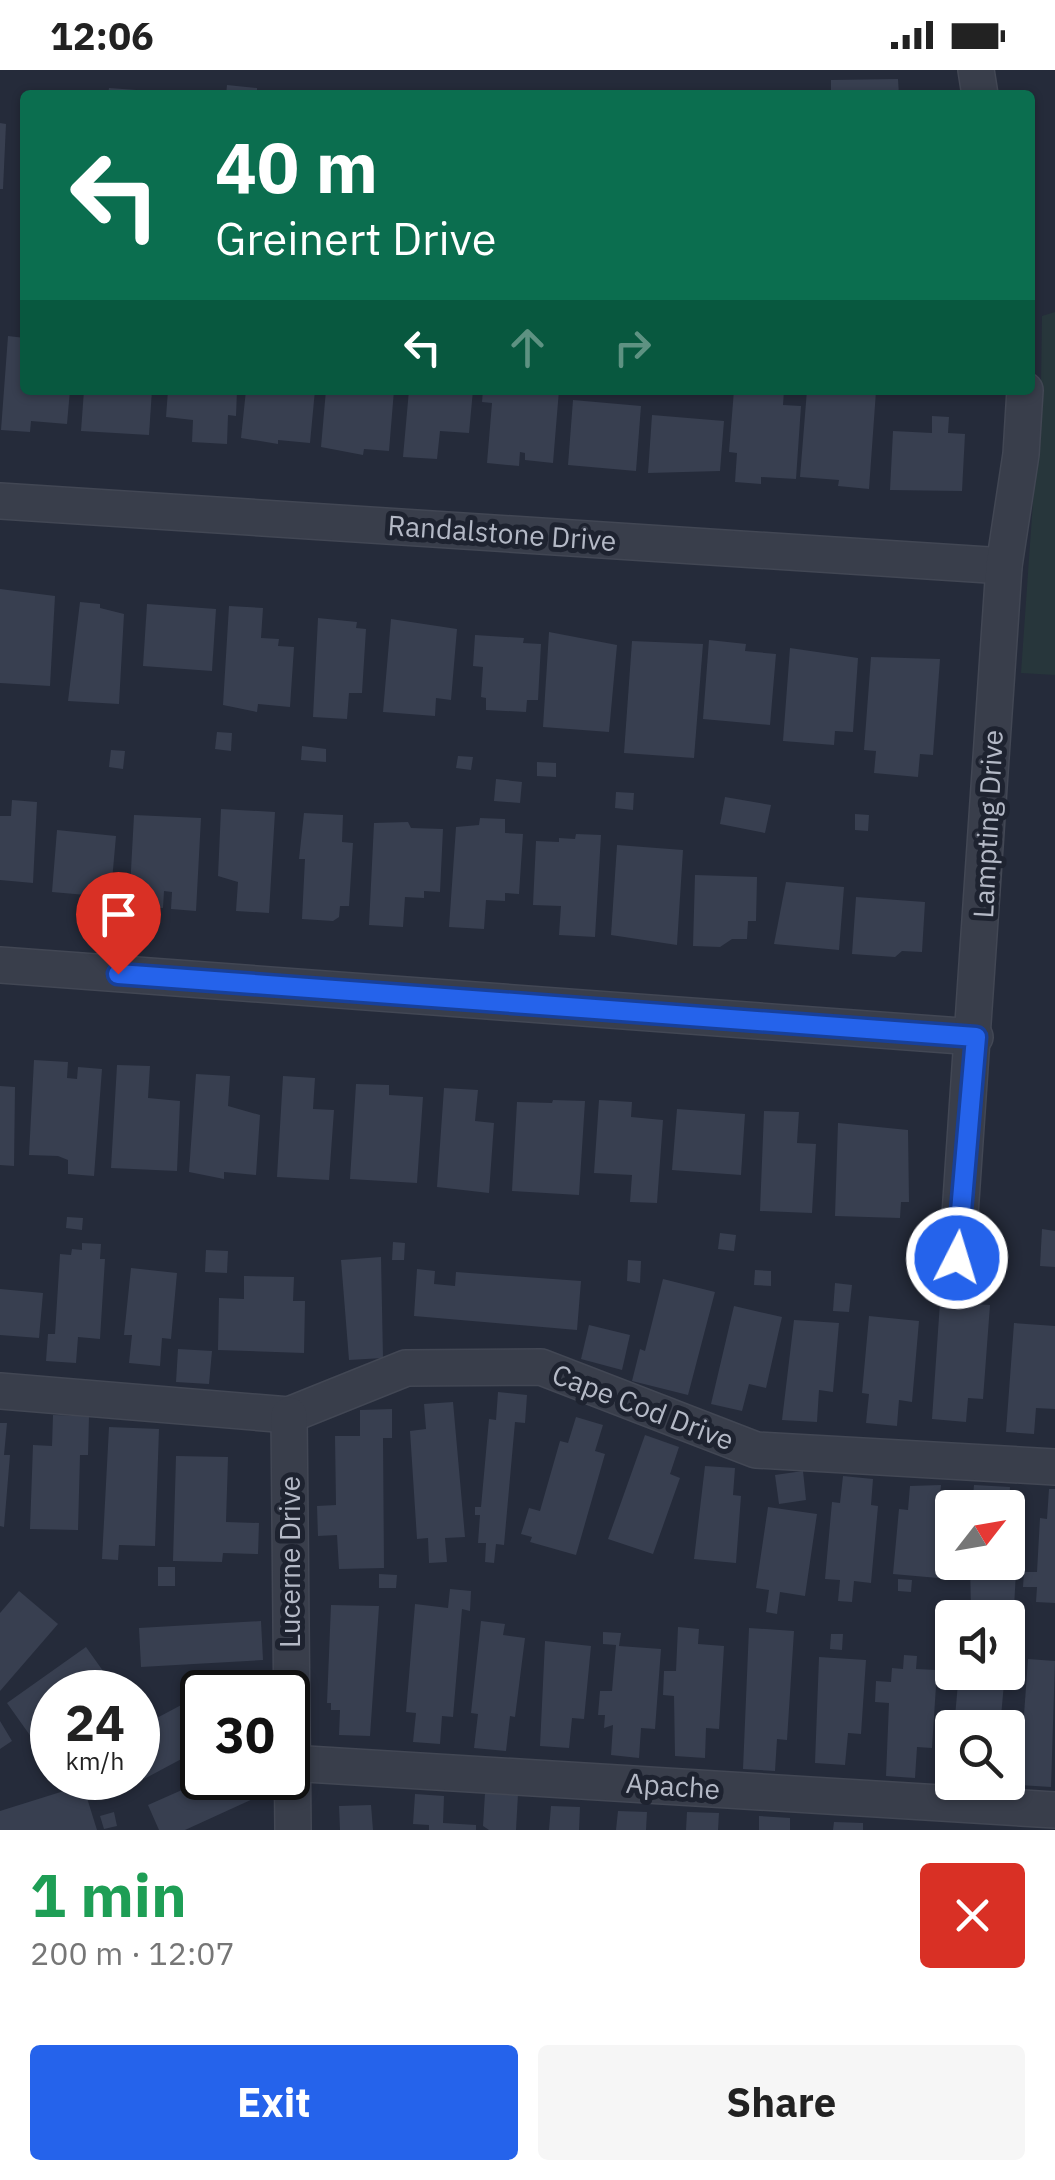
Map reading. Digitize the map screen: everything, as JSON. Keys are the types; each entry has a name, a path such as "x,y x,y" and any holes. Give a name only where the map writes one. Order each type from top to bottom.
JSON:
{"street":[{"name":"Lampting Drive","path":"957,1258 976,1037 1004,566 1021,454 1025,395"},
{"name":"Randalstone Drive","path":"0,502 1004,566"},
{"path":"0,965 976,1037"},
{"name":"Cape Cod Drive","path":"0,1391 290,1415 406,1368 541,1367 756,1450 1055,1466"},
{"name":"Lucerne Drive","path":"290,1415 290,1670"},
{"name":"Apache","path":"310,1764 1055,1810"},
{"name":"Lucerne Drive","path":"292,1800 293,1830"}],"shaded area":[{"path":"1055,312 1055,675 1021,673 1041,387 1042,316"}],"building":[{"path":"898,79 899,90 831,90 831,80"},
{"path":"227,85 257,88 257,90 226,90"},
{"path":"0,123 6,124 3,189 0,189"},
{"path":"8,336 20,337 20,395 70,395 67,424 31,421 30,432 1,430"},
{"path":"84,395 152,395 149,435 81,431"},
{"path":"168,395 237,395 236,416 228,415 227,444 192,442 193,420 166,417"},
{"path":"245,395 315,395 310,443 278,440 278,444 241,438"},
{"path":"326,395 394,395 389,451 364,449 363,455 321,447"},
{"path":"409,395 473,395 469,433 440,431 437,459 403,457"},
{"path":"483,395 559,395 553,463 525,460 525,453 520,452 519,466 487,463 492,403 482,402"},
{"path":"734,395 784,395 783,405 801,406 796,479 761,477 761,484 735,482 737,453 729,452"},
{"path":"807,395 876,395 869,489 838,486 839,480 800,477"},
{"path":"573,400 641,406 636,471 568,465"},
{"path":"652,415 724,421 720,471 648,473"},
{"path":"932,416 949,417 948,433 965,434 962,491 890,490 893,431 932,433"},
{"path":"0,589 55,596 50,686 0,683"},
{"path":"80,602 100,604 100,608 124,614 119,704 68,701"},
{"path":"147,604 216,609 212,671 143,666"},
{"path":"229,606 263,608 261,638 279,639 278,646 294,647 290,707 258,704 257,712 223,705"},
{"path":"318,618 357,622 356,628 366,629 362,693 349,693 347,719 313,717"},
{"path":"391,619 457,629 451,700 436,698 435,716 383,712"},
{"path":"549,632 617,645 609,732 543,727"},
{"path":"475,635 524,638 523,643 541,644 538,700 527,700 526,712 486,710 486,698 481,697 483,667 473,666"},
{"path":"709,640 746,644 745,651 776,654 770,725 703,719"},
{"path":"632,641 703,644 694,758 624,753"},
{"path":"790,648 858,658 853,732 835,731 834,745 783,741"},
{"path":"871,657 940,659 933,755 920,754 918,777 874,773 876,751 864,750"},
{"path":"217,732 232,733 231,751 215,749"},
{"path":"302,746 326,749 326,762 301,760"},
{"path":"111,750 125,751 123,769 109,767"},
{"path":"458,756 473,757 471,770 456,768"},
{"path":"537,762 556,763 556,777 537,776"},
{"path":"496,779 522,782 520,803 494,801"},
{"path":"616,792 634,793 633,810 615,808"},
{"path":"725,797 771,805 765,833 720,824"},
{"path":"12,800 37,802 33,883 0,880 0,816 11,816"},
{"path":"221,809 275,812 269,913 236,911 238,882 218,876"},
{"path":"304,813 343,815 342,842 353,843 349,906 340,906 339,917 333,921 302,919 305,859 299,859"},
{"path":"855,814 869,815 868,831 855,830"},
{"path":"134,815 201,818 196,911 171,909 172,892 164,891 163,908 129,907"},
{"path":"480,818 505,819 505,833 523,834 519,894 505,893 505,901 486,900 484,929 449,927 456,827 479,825"},
{"path":"408,822 411,828 443,829 440,892 424,891 424,898 405,897 403,927 369,925 374,823"},
{"path":"57,830 116,836 111,892 104,891 103,904 85,902 86,895 52,892"},
{"path":"576,834 601,835 595,937 559,935 561,906 533,905 536,841 559,842 559,838 575,839"},
{"path":"617,845 683,850 677,945 611,935"},
{"path":"695,875 757,877 756,921 748,921 747,939 732,939 720,947 693,946"},
{"path":"786,882 844,887 839,950 774,944"},
{"path":"856,897 925,902 922,952 902,951 895,957 852,954"},
{"path":"34,1060 68,1062 67,1078 77,1079 78,1067 102,1069 94,1176 68,1174 68,1160 58,1156 29,1155"},
{"path":"117,1065 150,1066 148,1098 180,1101 177,1171 111,1168"},
{"path":"196,1074 230,1076 228,1106 260,1115 256,1175 224,1172 224,1179 189,1172"},
{"path":"283,1076 315,1078 313,1109 334,1110 329,1180 277,1177"},
{"path":"356,1084 389,1085 389,1095 423,1097 417,1183 350,1179"},
{"path":"0,1086 15,1087 14,1166 0,1165"},
{"path":"444,1088 478,1090 475,1121 494,1123 489,1193 437,1187"},
{"path":"599,1100 632,1102 631,1117 663,1120 657,1203 630,1202 632,1175 594,1173"},
{"path":"585,1101 579,1195 512,1191 517,1102"},
{"path":"677,1109 745,1114 741,1175 672,1170"},
{"path":"764,1111 799,1112 797,1143 816,1144 812,1213 760,1211"},
{"path":"838,1123 908,1130 909,1202 901,1202 900,1218 835,1216"},
{"path":"67,1217 83,1218 82,1230 66,1228"},
{"path":"1042,1229 1055,1231 1055,1267 1040,1266"},
{"path":"720,1233 736,1235 734,1251 718,1249"},
{"path":"393,1242 405,1243 404,1260 392,1260"},
{"path":"82,1243 101,1244 100,1259 105,1259 100,1339 78,1337 76,1363 46,1361 48,1334 55,1334 60,1254 82,1250"},
{"path":"206,1250 228,1251 227,1273 205,1272"},
{"path":"381,1257 383,1358 349,1360 341,1260"},
{"path":"628,1260 641,1261 640,1283 627,1281"},
{"path":"131,1268 177,1273 171,1339 162,1338 160,1366 129,1363 132,1335 124,1335"},
{"path":"417,1269 435,1271 434,1284 455,1286 456,1272 581,1281 577,1330 414,1316"},
{"path":"755,1270 771,1271 771,1286 754,1285"},
{"path":"244,1276 294,1277 293,1301 305,1301 304,1353 218,1350 219,1298 244,1299"},
{"path":"663,1279 715,1292 688,1395 632,1381 640,1349 645,1351"},
{"path":"835,1283 852,1285 849,1312 833,1311"},
{"path":"0,1289 43,1293 39,1338 0,1335"},
{"path":"940,1302 990,1305 983,1399 968,1398 966,1422 932,1419"},
{"path":"734,1306 782,1317 766,1388 749,1384 742,1411 711,1404"},
{"path":"869,1316 919,1321 912,1402 899,1400 897,1426 866,1423 869,1394 862,1393"},
{"path":"794,1320 839,1323 833,1392 819,1390 817,1422 782,1420"},
{"path":"1014,1323 1055,1326 1055,1409 1036,1408 1034,1434 1006,1432"},
{"path":"589,1325 630,1335 622,1370 581,1359"},
{"path":"178,1349 212,1351 209,1384 176,1382"},
{"path":"498,1392 527,1395 525,1423 515,1422 504,1545 496,1544 494,1563 485,1562 486,1543 478,1543 480,1515 475,1515 475,1507 481,1507 489,1419 496,1420"},
{"path":"453,1402 465,1537 445,1538 447,1562 429,1563 428,1538 417,1539 410,1431 426,1429 424,1404"},
{"path":"392,1409 392,1438 383,1438 384,1568 339,1569 337,1535 318,1536 317,1506 336,1505 335,1436 360,1436 360,1410"},
{"path":"53,1415 89,1416 88,1455 80,1455 78,1530 30,1529 33,1445 52,1446"},
{"path":"576,1417 603,1425 595,1451 605,1454 576,1555 530,1542 532,1537 521,1534 529,1508 540,1511 560,1441 568,1443"},
{"path":"0,1423 7,1423 4,1455 10,1455 4,1527 0,1526"},
{"path":"109,1427 159,1429 155,1546 119,1545 118,1560 102,1559"},
{"path":"645,1435 679,1447 670,1474 680,1478 653,1554 608,1539"},
{"path":"176,1456 228,1457 226,1522 259,1523 258,1554 223,1553 222,1562 173,1561"},
{"path":"705,1466 735,1468 733,1495 741,1496 736,1563 694,1559"},
{"path":"803,1471 806,1500 779,1504 775,1475"},
{"path":"843,1476 873,1479 871,1505 878,1506 871,1583 854,1581 852,1602 838,1601 840,1580 825,1579 832,1502 840,1503"},
{"path":"941,1485 940,1490 935,1490 935,1578 893,1574 899,1509 908,1510 910,1486"},
{"path":"974,1485 1010,1487 1010,1490 974,1490"},
{"path":"1049,1489 1055,1489 1055,1603 1036,1602 1037,1587 1023,1587 1025,1572 1037,1572 1040,1518 1047,1519"},
{"path":"768,1507 817,1514 805,1596 780,1592 777,1614 766,1612 769,1590 756,1588"},
{"path":"158,1567 175,1567 175,1586 158,1586"},
{"path":"379,1574 397,1575 396,1588 379,1588"},
{"path":"898,1579 912,1580 911,1592 898,1591"},
{"path":"970,1580 1016,1580 1014,1600 971,1600"},
{"path":"450,1589 471,1591 470,1611 462,1609 453,1717 442,1716 440,1744 413,1742 416,1713 406,1712 415,1604 448,1608"},
{"path":"19,1591 58,1624 0,1691 0,1613"},
{"path":"331,1605 379,1606 370,1736 339,1735 340,1710 331,1710 331,1703 327,1703"},
{"path":"261,1621 263,1660 141,1667 139,1628"},
{"path":"481,1621 505,1624 503,1635 525,1638 515,1717 510,1716 506,1751 474,1748 478,1714 471,1713"},
{"path":"678,1627 699,1629 698,1644 724,1646 719,1729 706,1728 705,1758 675,1756 674,1696 663,1695 664,1671 676,1671"},
{"path":"749,1628 794,1631 787,1740 777,1739 775,1771 743,1769"},
{"path":"603,1632 621,1633 619,1646 661,1649 655,1729 641,1728 639,1758 611,1755 613,1725 604,1728 605,1715 598,1715 600,1691 612,1691 616,1645 603,1644"},
{"path":"831,1634 843,1634 842,1650 830,1649"},
{"path":"545,1641 591,1646 584,1719 572,1718 569,1748 540,1746"},
{"path":"86,1647 102,1670 54,1670"},
{"path":"904,1655 917,1656 916,1669 935,1670 932,1748 917,1747 915,1778 886,1776 889,1703 875,1702 876,1681 891,1682 892,1668 903,1669"},
{"path":"819,1657 866,1660 861,1734 848,1733 845,1765 815,1763"},
{"path":"1028,1659 1055,1661 1051,1787 1025,1785"},
{"path":"30,1687 30,1735 7,1703"},
{"path":"957,1690 1003,1690 1002,1710 956,1710"},
{"path":"180,1706 180,1760 160,1770 160,1716"},
{"path":"0,1721 12,1741 0,1749"},
{"path":"180,1791 180,1800 251,1800 185,1830 159,1830 148,1805"},
{"path":"485,1793 518,1794 516,1830 489,1830 483,1826"},
{"path":"415,1794 444,1796 443,1823 476,1825 476,1830 429,1830 429,1825 413,1824"},
{"path":"35,1800 88,1800 97,1830 0,1830 0,1811"},
{"path":"371,1805 373,1830 340,1830 339,1806"},
{"path":"551,1806 580,1807 579,1830 549,1830"},
{"path":"618,1811 647,1812 646,1830 616,1830"},
{"path":"114,1812 117,1826 104,1829 100,1816"},
{"path":"687,1812 719,1813 718,1830 686,1830"},
{"path":"759,1816 790,1818 790,1830 759,1830"},
{"path":"834,1822 863,1823 863,1830 833,1830"}],"route":[{"path":"118,974 976,1037 957,1258"}]}
